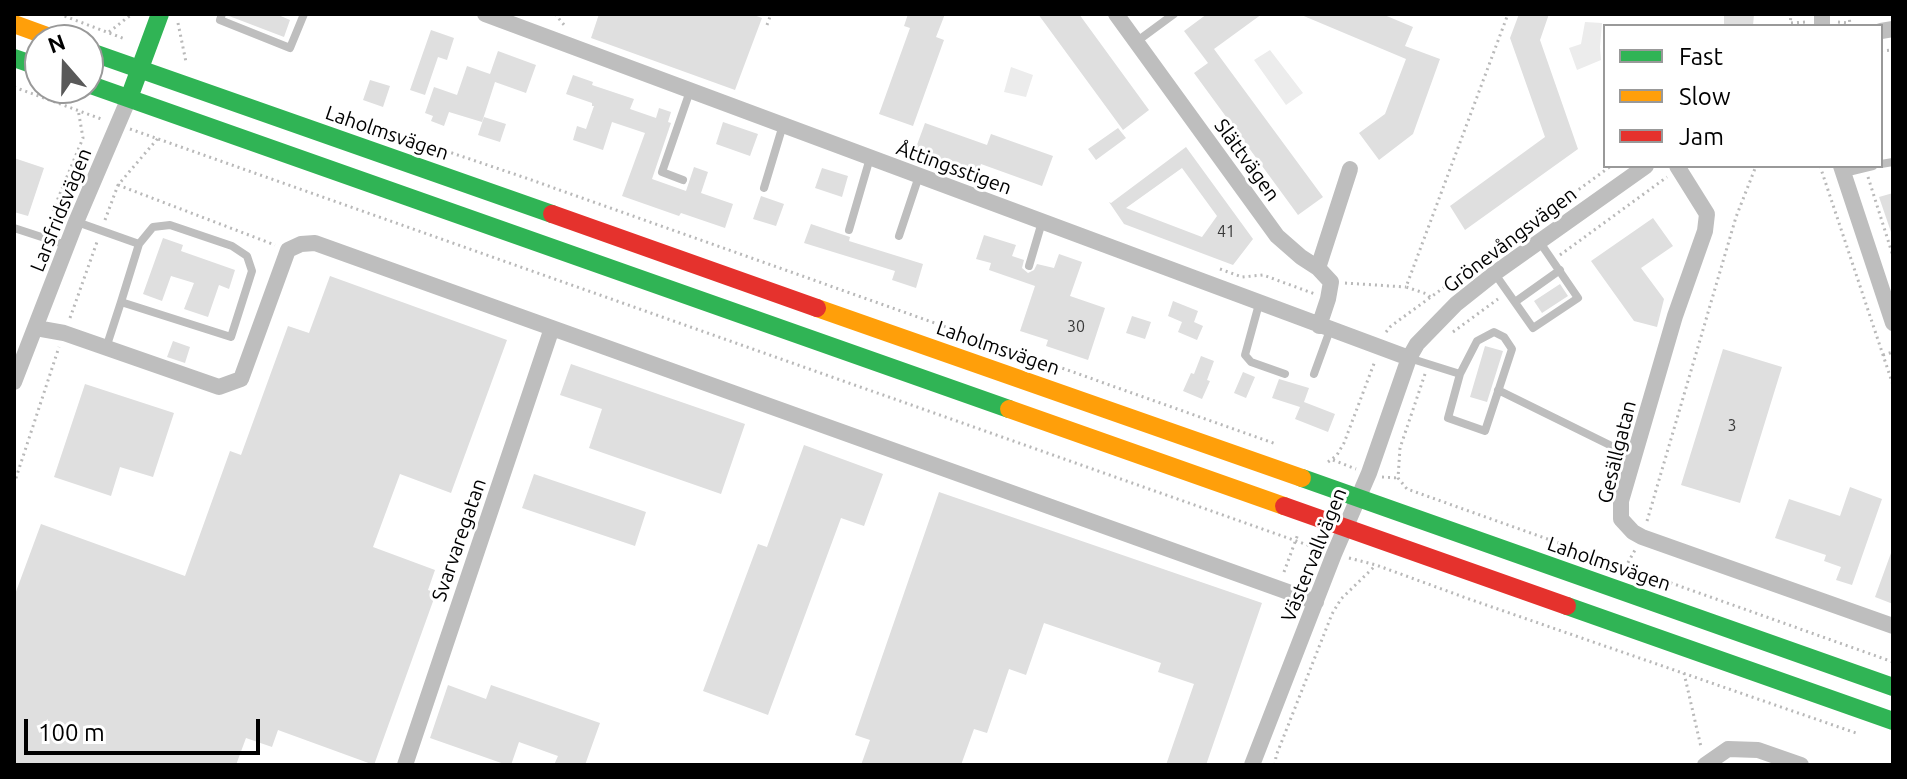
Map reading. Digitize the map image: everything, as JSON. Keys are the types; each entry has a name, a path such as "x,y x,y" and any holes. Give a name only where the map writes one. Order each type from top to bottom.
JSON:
{"main road":[{"path":"129,98 160,14"},
{"name":"Laholmsvägen","path":"104,57 1893,687"},
{"path":"104,95 129,98 1893,721"}],"street":[{"name":"Åttingsstigen","path":"485,14 1409,358"},
{"name":"Slättvägen","path":"1116,14 1277,236 1331,282"},
{"name":"Larsfridsvägen","path":"14,382 76,222 129,98"},
{"name":"Grönevångsvägen","path":"1409,358 1417,344 1456,304 1643,168"},
{"name":"Gesällgatan","path":"1642,537 1621,519 1621,501 1707,214 1678,168"},
{"path":"1318,268 1350,169"},
{"path":"1842,170 1893,323"},
{"path":"36,328 64,333 219,387 241,379 288,250 301,244 315,243 1316,602"},
{"path":"1324,328 1331,282"},
{"name":"Svarvaregatan","path":"405,765 552,328"},
{"name":"Västervallvägen","path":"1252,765 1369,473 1409,358"},
{"path":"1642,537 1893,626"},
{"path":"1705,765 1728,749 1758,750 1801,765"}],"lane":[{"path":"222,14 220,20 290,48 304,14"},
{"path":"1136,42 1174,14"},
{"path":"683,180 662,172 690,91"},
{"path":"764,188 783,125"},
{"path":"849,230 870,158"},
{"path":"899,236 919,176"},
{"path":"76,222 139,244"},
{"path":"1029,266 1042,222"},
{"path":"106,348 139,244 153,227 170,225 232,246 247,256 252,271 231,337 121,302"},
{"path":"14,228 67,245"},
{"path":"1495,273 1533,328 1578,298 1539,241"},
{"path":"1515,302 1560,270"},
{"path":"1259,304 1246,350 1247,359 1285,374"},
{"path":"1314,374 1324,328"},
{"path":"1494,332 1504,337 1512,349 1485,431 1448,418 1460,374 1477,341 1494,332"},
{"path":"1409,358 1460,374"},
{"path":"1498,390 1634,457"}],"path":[{"path":"59,14 148,48"},
{"path":"108,33 132,14"},
{"path":"174,58 186,64 178,21 180,14"},
{"path":"564,24 566,14"},
{"path":"767,25 771,14"},
{"path":"1406,287 1508,14"},
{"path":"14,87 1334,554 1376,565 1864,735"},
{"path":"76,222 52,213 83,138 78,110 80,104"},
{"path":"14,484 118,185 159,139 170,113"},
{"path":"362,123 538,182 1282,447"},
{"path":"1625,568 1642,537 1736,217 1755,168"},
{"path":"1821,168 1893,385"},
{"path":"1869,168 1893,256"},
{"path":"118,185 288,250"},
{"path":"1331,282 1406,287 1430,297"},
{"path":"1883,355 1893,352"},
{"path":"1398,513 1407,489 1893,662"},
{"path":"1275,765 1332,614 1341,599 1376,565"},
{"path":"1684,673 1705,765"}],"shaded area":[{"path":"1585,22 1602,23 1601,60 1577,70 1569,48 1581,44"},
{"path":"1270,50 1303,93 1286,105 1254,60"},
{"path":"1011,67 1033,75 1026,97 1004,92"}],"building":[{"path":"229,14 276,14 290,20 284,37"},
{"path":"599,14 751,14 762,18 735,90 591,38"},
{"path":"908,14 945,14 936,37 944,40 913,126 879,114 910,28 904,26"},
{"path":"1038,14 1079,14 1149,110 1123,130"},
{"path":"1207,14 1262,14 1214,49 1323,197 1298,215 1194,73 1208,63 1184,31"},
{"path":"1299,14 1382,14 1413,27 1405,46 1440,59 1413,134 1379,160 1359,133 1385,114 1406,59"},
{"path":"1519,14 1549,14 1540,40 1578,149 1465,230 1450,206 1545,137 1510,38"},
{"path":"1724,14 1754,14 1753,24 1724,24"},
{"path":"431,30 454,38 447,60 438,57 425,95 410,90"},
{"path":"498,51 536,65 526,93 495,82 482,122 449,112 444,126 431,121 433,116 425,113 434,87 457,95 467,66 490,74"},
{"path":"573,75 634,99 630,109 656,118 659,108 671,112 668,122 671,123 652,179 686,191 694,167 708,172 701,193 733,204 725,228 622,196 645,133 612,122 603,150 573,140 577,126 586,129 594,106 566,94"},
{"path":"370,80 390,86 383,107 363,100"},
{"path":"484,117 506,124 500,142 478,135"},
{"path":"723,122 758,134 750,156 716,144"},
{"path":"925,123 987,145 991,134 1053,156 1042,186 981,164 977,175 914,153"},
{"path":"1118,128 1126,138 1096,160 1088,149"},
{"path":"1186,147 1253,239 1233,265 1124,224 1111,203","holes":["1182,168 1217,216 1202,237 1126,208"]},
{"path":"14,158 44,168 28,216 14,212"},
{"path":"822,168 848,176 842,197 815,188"},
{"path":"1893,193 1893,231 1891,232 1879,197"},
{"path":"761,196 784,204 776,226 753,219"},
{"path":"1653,218 1673,246 1641,268 1664,299 1657,327 1634,321 1591,261"},
{"path":"811,224 850,237 849,241 923,264 916,288 892,280 895,271 804,243"},
{"path":"984,235 1016,245 1012,256 1024,260 1022,268 1028,273 1037,264 1054,268 1059,254 1082,262 1070,296 1105,308 1088,360 1046,346 1048,340 1020,331 1035,286 989,270 991,263 976,259"},
{"path":"163,238 183,245 181,251 235,270 229,289 219,285 208,317 184,309 194,283 171,276 162,301 143,294"},
{"path":"330,276 507,340 451,493 400,474 373,547 435,570 428,590 436,593 374,765 278,730 272,747 246,738 236,765 14,765 14,597 41,524 185,576 230,451 241,455 288,326 309,333"},
{"path":"1560,284 1568,296 1542,313 1534,301"},
{"path":"1173,301 1198,311 1194,322 1203,326 1197,340 1178,332 1182,322 1168,316"},
{"path":"1132,316 1151,322 1145,339 1126,333"},
{"path":"173,341 190,347 185,363 167,357"},
{"path":"1485,346 1503,351 1487,402 1470,397"},
{"path":"1723,349 1782,367 1740,503 1681,485"},
{"path":"1201,356 1214,361 1202,399 1183,391"},
{"path":"571,364 745,424 721,494 589,448 602,409 560,395"},
{"path":"1243,372 1255,377 1246,398 1234,393"},
{"path":"1279,379 1309,388 1304,402 1335,414 1328,432 1295,419 1300,407 1272,398"},
{"path":"85,384 174,413 153,477 120,467 111,496 54,477"},
{"path":"804,445 883,474 864,526 841,518 768,715 703,691 758,544 767,547"},
{"path":"534,474 646,512 635,546 522,508"},
{"path":"1850,487 1882,499 1852,585 1836,580 1841,567 1824,561 1826,555 1775,538 1789,499 1840,516"},
{"path":"939,492 1262,603 1206,765 1166,765 1194,684 1158,672 1161,663 1044,623 1026,675 1009,669 987,733 974,729 961,765 861,765 870,740 855,735"},
{"path":"1893,553 1893,604 1875,597"},
{"path":"448,685 486,699 491,685 600,723 585,765 554,765 558,756 519,742 511,765 507,765 430,738"}],"traffic: fast":[{"path":"129,98 160,14"},
{"path":"104,57 552,214"},
{"path":"14,58 24,61"},
{"path":"104,90 1009,409"},
{"path":"1302,478 1893,687"},
{"path":"1567,606 1893,721"}],"traffic: slow":[{"path":"14,24 24,28"},
{"path":"817,308 1302,478"},
{"path":"1009,409 1284,506"}],"traffic: jam":[{"path":"552,214 817,308"},
{"path":"1284,506 1567,606"}]}
